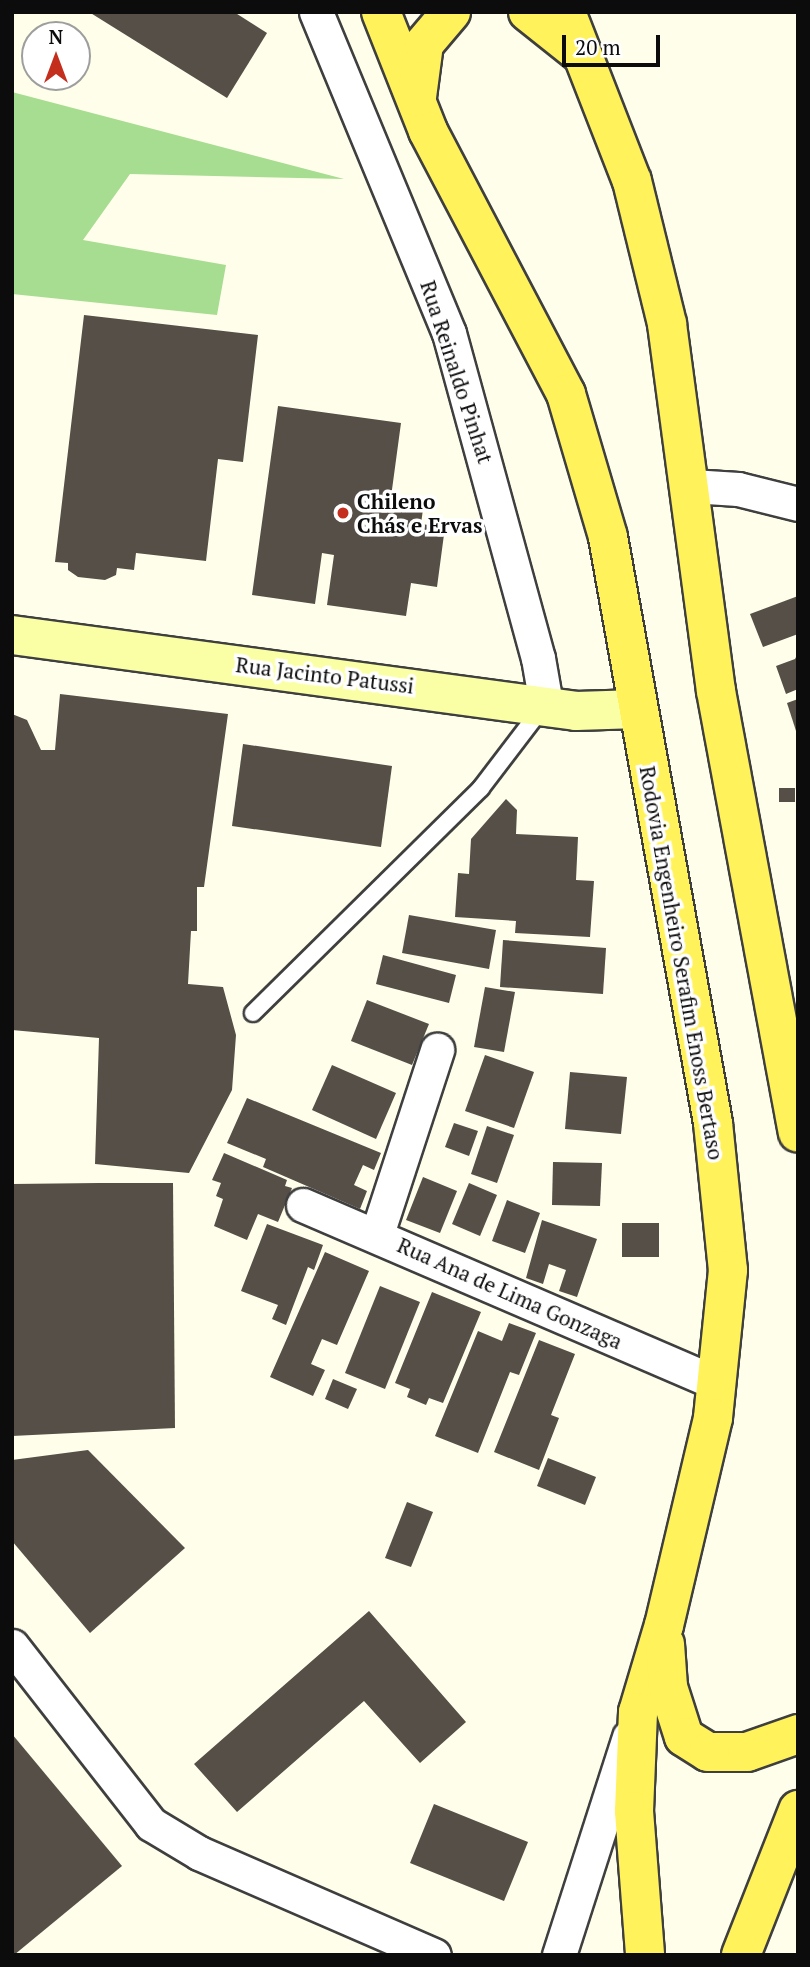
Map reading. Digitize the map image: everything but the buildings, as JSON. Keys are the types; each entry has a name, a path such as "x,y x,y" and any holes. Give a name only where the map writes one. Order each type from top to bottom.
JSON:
{"main road":[{"name":"Rodovia Engenheiro Serafim Enoss Bertaso","path":"381,12 418,106 566,394 608,537 713,1123 728,1270 713,1418 664,1625 638,1712 634,1811 645,1955"},
{"path":"418,106 416,79 424,44 451,12"},
{"path":"528,12 584,57"},
{"path":"566,12 632,181 667,324 679,438 691,486 716,691 798,1132"},
{"path":"664,1625 667,1687 684,1737 708,1752 747,1752 798,1734"},
{"path":"741,1955 798,1810"}],"street":[{"name":"Rua Reinaldo Pinhat","path":"316,12 449,333 538,658 545,704"},
{"path":"691,486 738,489 798,504"},
{"name":"Rua Jacinto Patussi","path":"12,635 576,710 638,709"},
{"path":"377,1234 437,1050"},
{"name":"Rua Ana de Lima Gonzaga","path":"303,1205 377,1234 717,1383"},
{"path":"12,1646 151,1824 199,1853 434,1955"},
{"path":"559,1955 638,1712"}],"lane":[{"path":"253,1013 481,788 545,704"}],"green space":[{"path":"12,92 344,179 130,174 83,240 226,265 217,315 12,294"}],"place":[{"name":"Chileno Chás e Ervas","path":"343,513"}]}
